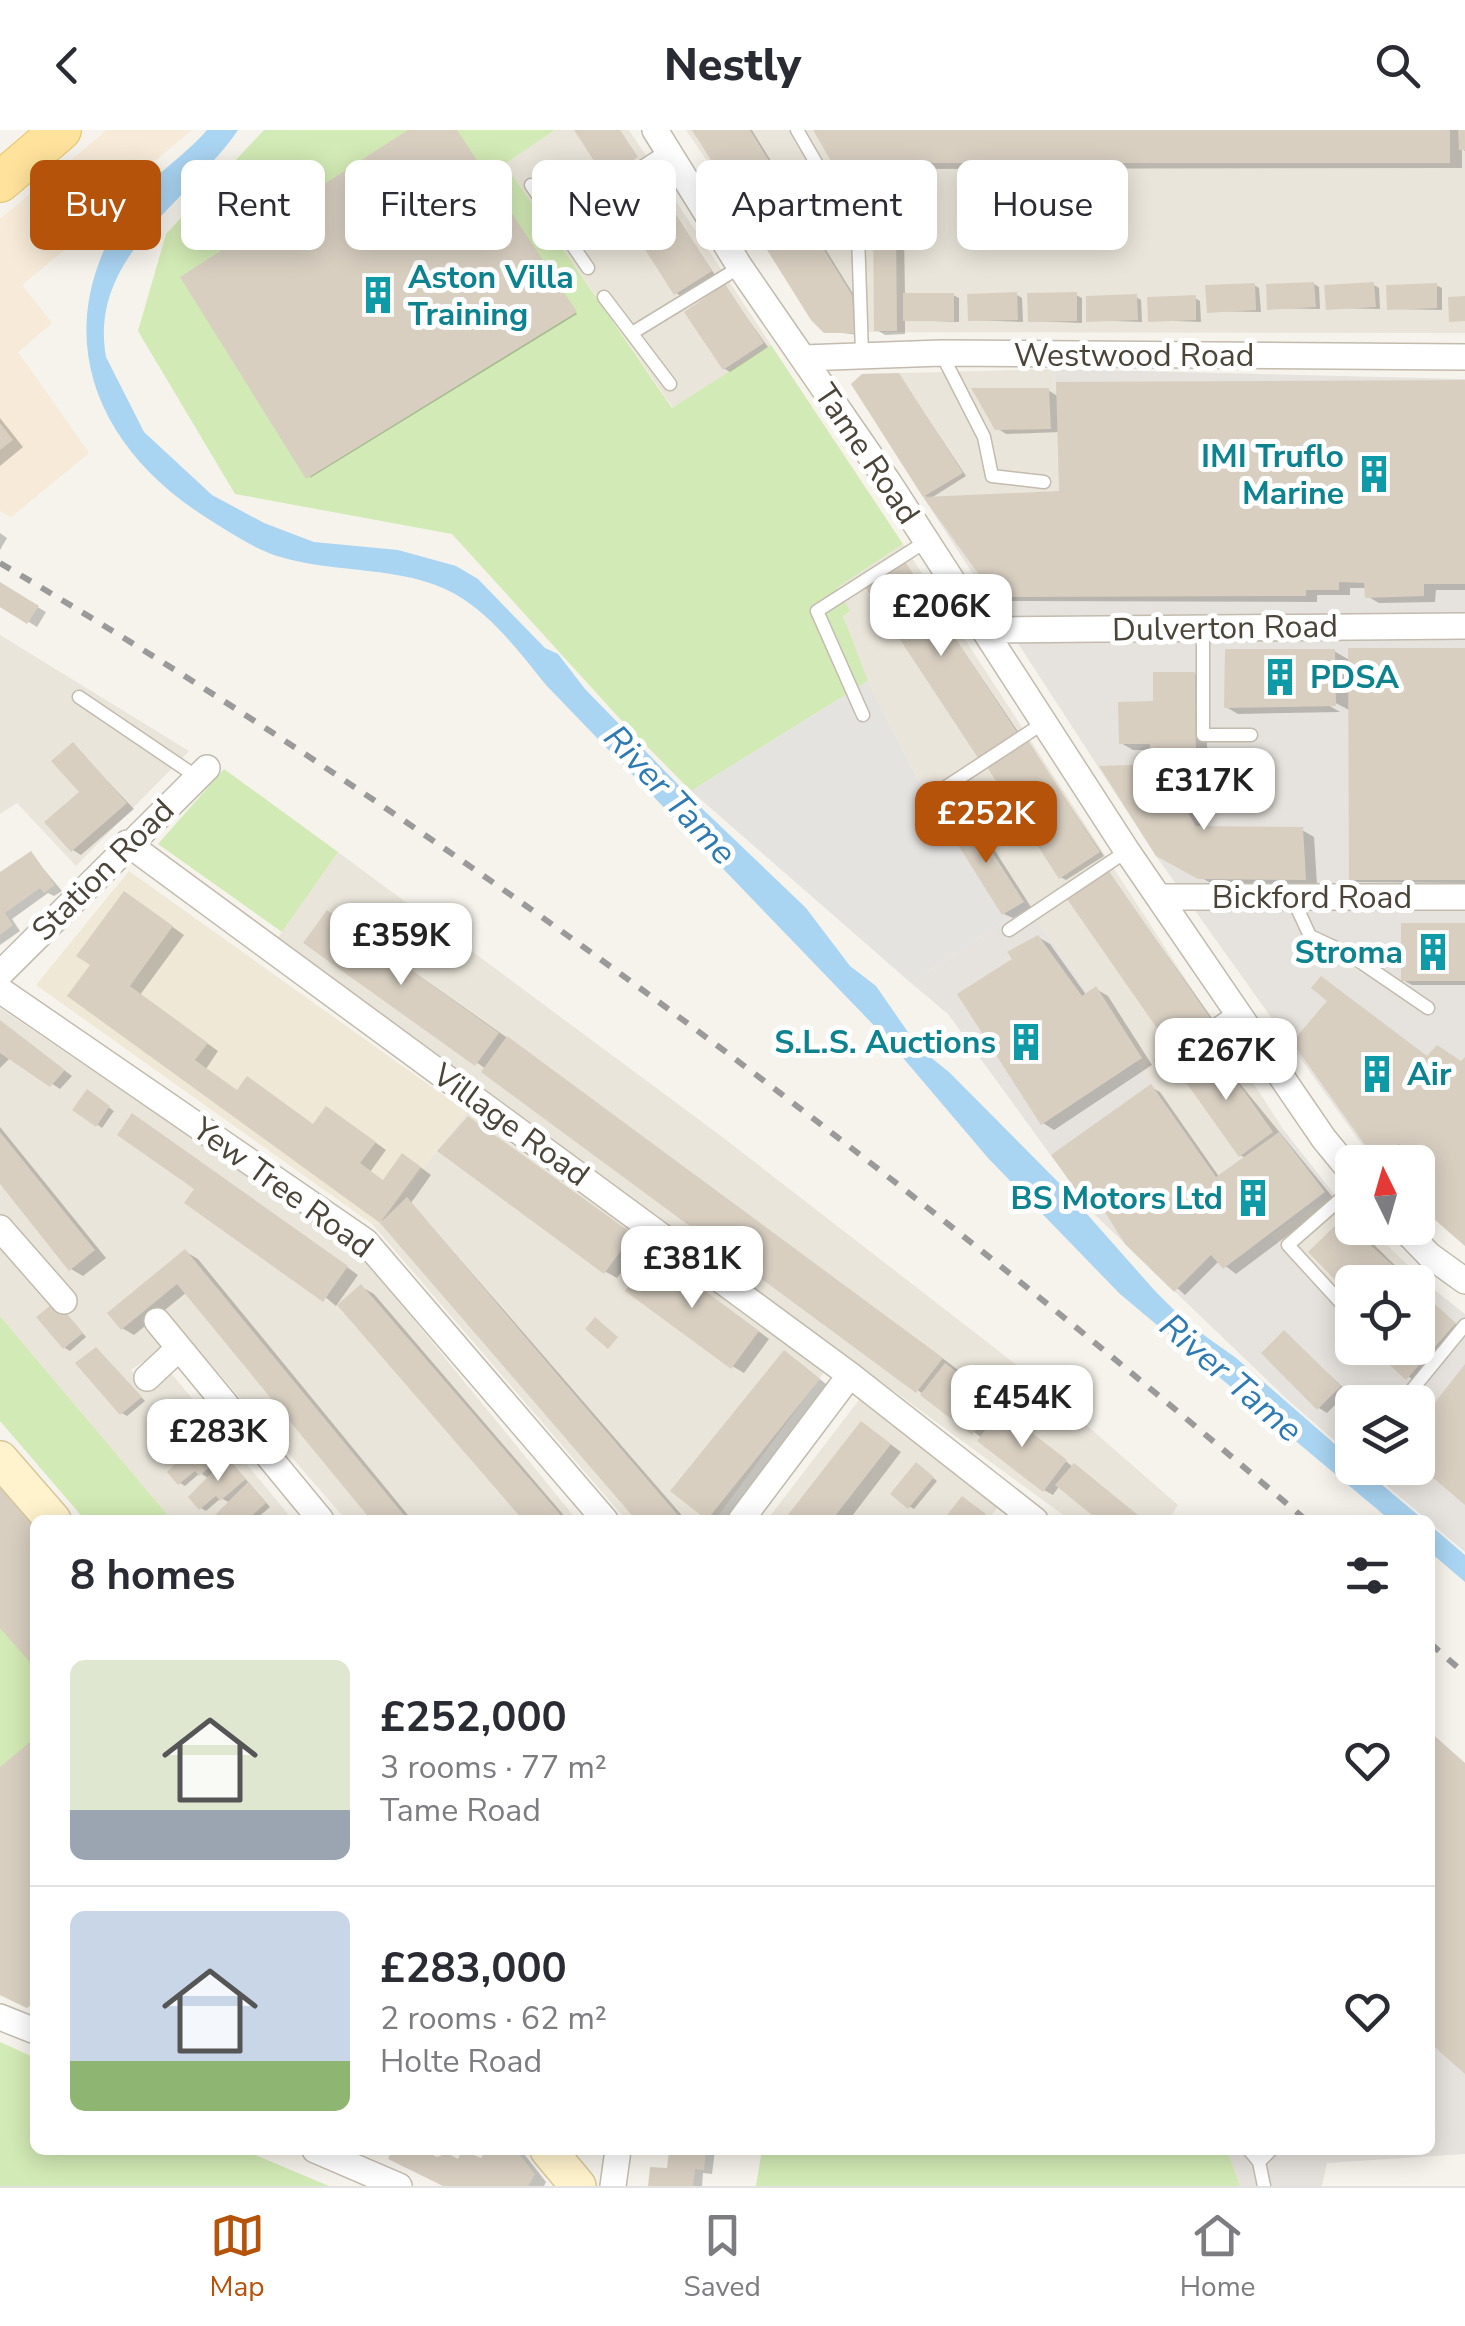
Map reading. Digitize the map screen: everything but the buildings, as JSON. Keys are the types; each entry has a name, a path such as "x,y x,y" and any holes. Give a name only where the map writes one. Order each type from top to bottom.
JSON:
{"main road":[{"path":"5,169 62,130"},
{"path":"0,1459 49,1515"},
{"path":"552,2155 578,2186"}],"street":[{"name":"Tame Road","path":"661,140 740,267 986,630 1127,851 1335,1149"},
{"name":"Westwood Road","path":"803,358 941,353 1465,357"},
{"name":"Dulverton Road","path":"986,630 1465,626"},
{"name":"Station Road","path":"0,974 202,772"},
{"name":"Village Road","path":"128,843 850,1376 1021,1515"},
{"name":"Bickford Road","path":"1159,898 1465,897"},
{"name":"Yew Tree Road","path":"0,990 364,1240 601,1515"},
{"path":"0,1228 64,1301"},
{"path":"1419,1245 1465,1282"},
{"path":"157,1322 316,1515"},
{"path":"147,1378 178,1348"},
{"path":"746,1515 850,1376"},
{"path":"0,2017 30,2029"},
{"path":"327,2155 398,2186"},
{"path":"613,2186 617,2155"}],"lane":[{"path":"797,130 858,235 862,354"},
{"path":"636,160 661,140"},
{"path":"577,250 588,268"},
{"path":"632,333 740,267"},
{"path":"604,297 670,384"},
{"path":"941,353 984,437 992,476 1044,482"},
{"path":"863,716 817,611 925,542"},
{"path":"1203,628 1204,735 1251,735"},
{"path":"80,697 202,772"},
{"path":"924,802 1045,722"},
{"path":"1009,930 1127,851"},
{"path":"1292,898 1310,936 1350,954 1428,1008"},
{"path":"1162,1061 1236,1011"},
{"path":"1335,1204 1288,1245 1335,1297"},
{"path":"1416,1385 1465,1325"},
{"path":"1253,2155 1259,2162 1264,2186"},
{"path":"1259,2162 1266,2155"}],"shaded area":[{"path":"107,130 192,130 156,160 71,160"},
{"path":"555,130 629,130 649,160 532,160 532,203 512,174 511,160"},
{"path":"686,130 1465,130 1465,333 822,332 767,250 937,250 937,160 706,160"},
{"path":"30,194 30,250 64,250 22,285 52,323 18,352 89,453 11,517 0,511 0,219"},
{"path":"676,201 696,231 696,250 708,250 771,345 673,408 564,250 676,250"},
{"path":"1054,369 1059,491 923,497 851,384 862,374"},
{"path":"1054,369 1465,379 1465,1246 1435,1220 1435,1145 1360,1142 1156,856 923,497 1059,491"},
{"path":"903,544 1283,1129 1216,1177 1027,906 970,814 947,826 921,786 868,681 849,637 837,588"},
{"path":"0,635 189,751 76,866 17,803 0,814"},
{"path":"868,681 921,786 946,825 970,813 1027,906 911,983 691,791"},
{"path":"338,852 717,1133 1022,1369 1178,1505 1171,1515 1063,1515 277,939"},
{"path":"129,871 467,1112 380,1223 372,1224 36,985"},
{"path":"1027,906 1216,1176 1283,1129 1334,1194 1272,1235 1335,1306 1335,1365 1435,1365 1435,1290 1465,1314 1465,1552 1435,1527 1435,1515 1421,1515 1386,1485 1435,1485 1435,1385 1335,1385 1335,1441 1092,1212 948,1014 911,983"},
{"path":"0,1008 358,1251 573,1515 342,1515 164,1310 145,1324 161,1342 159,1351 131,1370 149,1388 171,1373 289,1515 168,1515 0,1316"},
{"path":"467,1112 825,1371 719,1515 622,1515 372,1224 380,1223"},
{"path":"1334,1194 1335,1245 1387,1245 1408,1265 1335,1265 1335,1306 1272,1235"},
{"path":"859,1400 998,1507 991,1515 771,1515"},
{"path":"1435,1736 1465,1763 1465,2154 1327,2163 1322,2186 1240,2186 1229,2155 1435,2155"}],"green space":[{"path":"264,130 555,130 511,160 345,160 345,250 512,250 512,174 532,203 532,250 564,250 672,408 771,345 903,544 837,588 850,611 843,616 868,681 691,791 452,534 235,494 138,331 166,234 181,218 181,250 325,250 325,160 236,160"},
{"path":"224,769 338,852 282,932 158,844"},
{"path":"0,1316 168,1515 81,1515 0,1421"},
{"path":"0,1468 32,1515 30,2005 27,2008 0,1995"},
{"path":"0,2042 30,2056 30,2155 255,2155 329,2186 0,2186"},
{"path":"761,2155 1229,2155 1240,2186 756,2186"}],"water":[{"path":"207,130 238,130 214,160 181,160 181,196 161,218 161,174"},
{"name":"River Tame","path":"105,250 134,250 112,289 104,321 106,357 144,432 212,495 264,523 314,542 398,550 456,566 478,579 545,648 558,654 585,689 691,798 806,908 850,966 876,986 919,1048 949,1072 1064,1188 1155,1291 1187,1323 1236,1358 1335,1444 1335,1474 1120,1294 988,1158 887,1039 481,613 455,594 414,578 299,562 259,549 170,491 137,458 111,422 94,383 87,342 89,299"},
{"path":"1348,1485 1382,1485 1418,1515 1384,1515"},
{"path":"1435,1529 1465,1555 1465,1582 1435,1556"}],"railway":[{"path":"0,563 173,668 342,779 674,1013 995,1261 1300,1515"},
{"path":"1435,1647 1465,1674"}],"place":[{"name":"Aston Villa Training","path":"378,295"},
{"name":"IMI Truflo Marine","path":"1374,474"},
{"name":"PDSA","path":"1280,677"},
{"name":"Stroma","path":"1433,952"},
{"name":"S.L.S. Auctions","path":"1026,1042"},
{"name":"Air","path":"1377,1074"},
{"name":"BS Motors Ltd","path":"1253,1198"}]}
